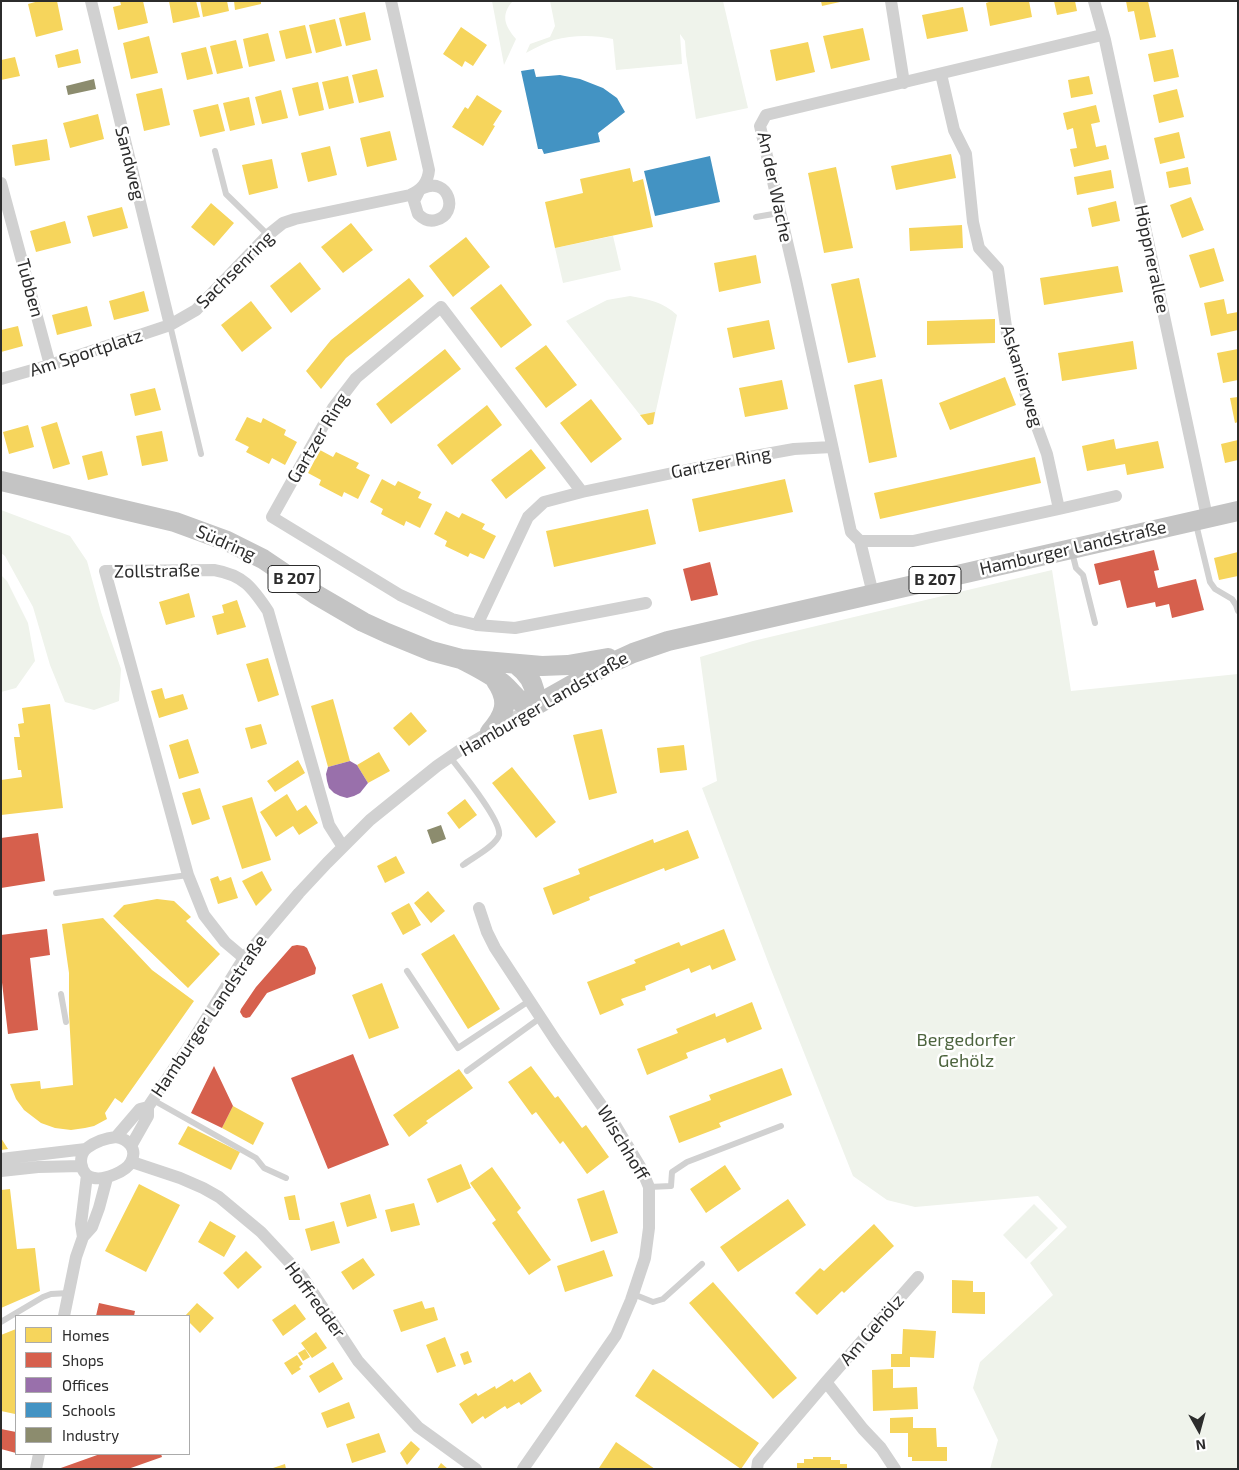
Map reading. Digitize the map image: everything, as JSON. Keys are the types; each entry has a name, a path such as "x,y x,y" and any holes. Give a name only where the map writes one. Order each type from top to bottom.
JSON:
{"main road":[{"name":"Südring","path":"1,481 175,522 227,541 263,559 338,608 371,626 431,651 461,659 542,666 568,664 633,653"},
{"name":"Hamburger Landstraße","path":"532,708 587,676 633,653 668,641 1238,511"},
{"name":"Südring","path":"461,659 494,677 504,684 523,704 532,708"},
{"path":"517,665 525,671 530,679 535,694 532,708"},
{"path":"490,732 502,715 505,705 504,695 494,677"}],"street":[{"name":"Sandweg","path":"91,1 170,325"},
{"name":"Sachsenring","path":"170,325 196,310 268,235 283,223 410,195 421,190 429,175 429,170 390,1"},
{"path":"891,1 904,83"},
{"name":"Höppnerallee","path":"1094,1 1113,78 1201,519"},
{"name":"An der Wache","path":"873,594 860,542 851,532 760,126 766,116 1102,35"},
{"name":"Askanierweg","path":"941,74 954,130 966,154 973,222 979,248 998,269 1007,334 1029,405 1047,454 1059,509"},
{"name":"Tubben","path":"1,183 50,365"},
{"name":"Gartzer Ring","path":"582,492 441,307 356,378 333,408 272,517 400,595 452,619 477,625 515,628 646,603"},
{"name":"Am Sportplatz","path":"1,379 50,365 170,325"},
{"name":"Gartzer Ring","path":"477,625 528,517 544,502 582,492 744,458 794,449 832,447"},
{"path":"860,542 913,541 1116,496"},
{"name":"Zollstraße","path":"244,958 224,942 204,915 188,875 105,571 214,570 237,576 255,592 268,611 329,826 343,847"},
{"name":"Hamburger Landstraße","path":"116,1138 140,1109 150,1103 193,1040 244,958 299,893 343,847 370,820 403,792 450,757 532,708"},
{"name":"Wischhoff","path":"479,908 495,948 540,1018 614,1123 641,1168 649,1187 649,1228 645,1258 616,1335 523,1469"},
{"name":"Hamburger Landstraße","path":"131,1146 148,1116 150,1103"},
{"path":"1,1159 86,1149 102,1141 116,1138 123,1138 129,1142 133,1153 132,1162 107,1178 92,1178 84,1171 38,1167 1,1171"},
{"path":"83,1236 81,1224 84,1171 82,1154 86,1149"},
{"name":"Hoffredder","path":"132,1162 203,1188 219,1197 261,1232 302,1276 358,1361 371,1376 418,1427 476,1469"},
{"path":"64,1315 76,1257 83,1236 92,1227 107,1178"},
{"name":"Am Gehölz","path":"757,1469 758,1462 918,1277"},
{"name":"Am Gehölz","path":"826,1382 863,1429 881,1448 895,1469"},
{"path":"36,1469 39,1455"}],"lane":[{"path":"215,151 226,194 268,235"},
{"path":"756,217 779,213"},
{"path":"170,325 201,454"},
{"path":"1201,519 1210,582 1214,589 1232,598 1238,611"},
{"path":"1071,549 1076,568 1083,575 1095,623"},
{"path":"450,757 491,812 499,830 498,836 492,844 463,864"},
{"path":"56,893 188,875"},
{"path":"407,970 458,1048 529,1001"},
{"path":"61,994 66,1022"},
{"path":"467,1071 540,1018"},
{"path":"150,1103 256,1158 264,1168 286,1178"},
{"path":"649,1187 671,1186 672,1172 687,1162 781,1126"},
{"path":"633,1294 653,1302 663,1299 702,1264"},
{"path":"1,1322 43,1297 51,1294 69,1293"}],"green space":[{"path":"492,1 513,1 505,16 509,30 516,39 504,65"},
{"path":"550,1 723,1 748,108 696,119 685,41 680,34 682,64 616,70 613,39 591,36 576,36 554,40 526,53 530,44 550,37 555,26"},
{"path":"613,236 621,270 563,283 555,248"},
{"path":"630,296 655,302 677,315 653,424 648,425 566,321 607,300"},
{"path":"1,510 70,536 87,561 101,612 121,669 119,701 94,710 65,702 50,665 33,607 5,556 1,553"},
{"name":"Bergedorfer Gehölz","path":"1052,570 1071,691 1238,674 1238,1469 990,1469 998,1440 973,1388 980,1362 1053,1295 1030,1263 1067,1227 1038,1196 915,1207 887,1200 853,1176 770,967 702,788 717,781 700,657 753,641"},
{"path":"1,575 7,581 28,623 35,661 16,688 1,692"},
{"path":"1034,1204 1058,1228 1026,1259 1003,1235"}],"building: Homes":[{"path":"39,1 57,1 63,30 36,37 28,4"},
{"path":"120,1 143,1 148,23 118,30 113,7 121,5"},
{"path":"169,1 196,1 200,17 173,23"},
{"path":"200,1 227,1 229,11 203,17"},
{"path":"234,1 261,1 261,4 235,10"},
{"path":"821,1 840,1 840,2 822,6"},
{"path":"992,1 1029,1 1032,17 990,26 986,3"},
{"path":"1054,1 1075,1 1077,11 1057,15"},
{"path":"1126,1 1148,1 1156,37 1140,40 1134,11 1128,12"},
{"path":"963,7 968,31 927,39 922,15"},
{"path":"365,12 371,40 346,46 339,18"},
{"path":"335,19 342,46 316,53 309,25"},
{"path":"305,25 312,53 286,59 279,31"},
{"path":"461,27 487,45 473,66 465,61 462,67 443,54"},
{"path":"863,28 870,60 831,69 823,36"},
{"path":"268,33 275,61 249,67 243,39"},
{"path":"149,36 158,73 131,79 123,43"},
{"path":"236,40 243,68 217,74 210,46"},
{"path":"808,42 815,72 776,81 770,50"},
{"path":"206,47 213,74 187,80 181,53"},
{"path":"78,49 81,63 58,68 55,55"},
{"path":"1173,49 1179,77 1154,82 1148,54"},
{"path":"15,57 20,76 1,80 1,60"},
{"path":"377,69 384,97 359,103 352,75"},
{"path":"348,76 354,103 329,109 322,82"},
{"path":"1089,76 1093,94 1071,98 1068,80"},
{"path":"318,82 324,110 299,116 292,88"},
{"path":"162,88 170,125 144,131 136,94"},
{"path":"1177,89 1184,117 1159,123 1153,95"},
{"path":"281,90 288,118 262,124 255,97"},
{"path":"477,95 502,111 483,146 452,127 465,107 468,109"},
{"path":"249,97 255,125 230,131 223,103"},
{"path":"218,104 225,131 200,137 193,110"},
{"path":"1096,105 1100,122 1091,124 1096,147 1106,145 1109,159 1074,167 1070,149 1077,148 1073,128 1067,130 1063,113"},
{"path":"98,114 104,139 70,148 63,123"},
{"path":"390,131 397,160 367,167 360,138"},
{"path":"1179,132 1185,158 1160,164 1154,138"},
{"path":"47,139 50,160 15,166 12,145"},
{"path":"330,146 337,175 308,182 301,153"},
{"path":"951,154 956,178 896,190 891,166"},
{"path":"272,159 278,188 249,195 242,165"},
{"path":"836,167 853,248 824,253 808,173"},
{"path":"1188,167 1191,184 1169,188 1166,172"},
{"path":"630,168 633,182 643,179 653,227 555,248 545,202 583,193 580,179"},
{"path":"1111,170 1114,188 1077,195 1074,177"},
{"path":"1191,197 1204,230 1182,238 1170,205"},
{"path":"1116,201 1120,221 1092,227 1088,208"},
{"path":"211,203 234,223 214,246 191,227"},
{"path":"122,207 128,228 93,237 87,216"},
{"path":"65,221 71,243 36,252 30,231"},
{"path":"351,223 373,250 343,273 321,247"},
{"path":"962,225 963,248 910,251 909,228"},
{"path":"466,237 490,267 453,297 429,266"},
{"path":"1214,248 1224,281 1200,288 1189,255"},
{"path":"756,255 761,283 719,292 714,263"},
{"path":"300,262 321,289 291,313 270,286"},
{"path":"1118,266 1123,292 1044,305 1040,278"},
{"path":"409,278 424,296 346,358 321,389 306,371 331,340"},
{"path":"859,278 876,357 848,363 831,284"},
{"path":"501,284 532,325 501,348 470,308"},
{"path":"144,291 149,311 114,320 109,301"},
{"path":"1224,299 1227,314 1238,312 1238,330 1211,336 1204,303"},
{"path":"251,301 272,328 242,352 221,325"},
{"path":"87,306 92,326 57,335 52,315"},
{"path":"995,319 995,343 927,345 927,321"},
{"path":"769,320 775,349 733,358 727,328"},
{"path":"18,326 23,346 1,352 1,330"},
{"path":"1133,341 1137,369 1062,381 1058,353"},
{"path":"546,345 577,385 546,408 515,368"},
{"path":"445,349 461,369 391,424 376,404"},
{"path":"1238,349 1238,380 1223,383 1217,353"},
{"path":"1005,377 1016,405 950,430 939,403"},
{"path":"882,379 897,457 869,463 854,385"},
{"path":"782,380 788,409 745,417 739,388"},
{"path":"155,388 161,410 135,416 130,394"},
{"path":"1238,397 1238,422 1235,423 1230,398"},
{"path":"591,399 622,439 591,463 560,423"},
{"path":"487,405 502,425 452,465 437,445"},
{"path":"655,412 653,424 648,425 640,415"},
{"path":"247,417 261,423 263,418 286,430 284,435 297,442 285,465 272,458 269,464 246,452 249,447 235,440"},
{"path":"57,422 70,464 53,469 41,427"},
{"path":"28,425 34,447 9,454 3,432"},
{"path":"162,431 168,461 142,466 136,436"},
{"path":"1114,439 1116,449 1158,441 1164,468 1127,475 1125,464 1087,471 1082,446"},
{"path":"1238,440 1238,460 1225,463 1221,444"},
{"path":"531,449 546,468 506,499 491,480"},
{"path":"320,450 333,457 336,452 359,463 356,468 370,475 358,499 344,492 342,497 319,485 321,480 308,473"},
{"path":"102,451 108,475 88,480 82,456"},
{"path":"1035,457 1041,483 880,519 874,493"},
{"path":"382,479 395,486 398,481 421,492 418,498 432,504 420,528 406,521 404,526 381,514 383,509 370,502"},
{"path":"785,479 793,512 699,532 692,499"},
{"path":"648,509 656,544 554,567 546,531"},
{"path":"446,511 459,518 462,513 485,524 482,529 496,536 484,559 470,553 468,557 445,546 447,541 434,534"},
{"path":"1238,552 1238,576 1219,580 1214,558"},
{"path":"189,593 195,617 166,625 159,602"},
{"path":"237,600 246,627 217,635 212,616 224,613 222,605"},
{"path":"268,658 279,695 258,702 246,664"},
{"path":"162,688 165,699 183,694 188,709 159,718 151,691"},
{"path":"333,699 350,761 328,767 311,706"},
{"path":"50,704 63,808 1,815 1,780 22,777 21,770 18,770 14,737 20,737 18,724 24,723 22,708"},
{"path":"411,712 427,731 409,746 393,728"},
{"path":"261,724 267,744 251,749 245,728"},
{"path":"602,729 617,793 589,800 573,735"},
{"path":"188,739 199,773 179,779 169,745"},
{"path":"684,745 687,770 660,773 657,748"},
{"path":"379,752 390,771 368,783 357,765"},
{"path":"298,760 305,773 275,792 267,781"},
{"path":"512,767 556,822 536,838 492,783"},
{"path":"200,788 210,819 192,825 182,793"},
{"path":"287,794 297,811 306,805 318,823 299,835 293,826 276,837 260,812"},
{"path":"252,797 271,860 242,869 222,806"},
{"path":"465,799 477,815 459,829 447,813"},
{"path":"688,830 699,858 665,871 664,868 589,897 590,900 553,915 543,888 580,874 578,869 653,839 654,843"},
{"path":"396,856 405,873 385,883 377,866"},
{"path":"262,871 272,890 256,906 242,881"},
{"path":"218,876 220,881 231,877 238,898 218,904 210,879"},
{"path":"428,891 445,911 431,923 414,903"},
{"path":"157,899 174,901 191,917 186,921 220,954 188,988 113,916 124,905"},
{"path":"409,903 421,925 403,935 391,913"},
{"path":"103,918 152,970 194,1001 122,1103 115,1098 105,1113 107,1119 94,1126 85,1128 71,1130 55,1128 41,1123 24,1110 16,1099 10,1084 40,1081 41,1089 73,1085 69,973 62,924"},
{"path":"724,929 736,960 712,970 710,965 691,973 689,968 645,986 646,990 621,999 624,1005 600,1015 587,982 636,963 634,960 679,942 681,946"},
{"path":"454,934 500,1009 468,1029 421,954"},
{"path":"382,983 399,1028 369,1039 352,995"},
{"path":"752,1002 762,1029 727,1043 725,1038 686,1053 688,1058 647,1075 637,1049 678,1033 676,1029 715,1013 716,1017"},
{"path":"531,1066 555,1098 558,1096 582,1128 586,1125 609,1157 587,1174 563,1141 560,1144 536,1112 532,1115 508,1082"},
{"path":"782,1068 792,1095 719,1123 721,1127 679,1143 669,1116 711,1100 709,1095"},
{"path":"459,1069 473,1088 426,1121 428,1123 409,1137 393,1115"},
{"path":"233,1106 264,1123 253,1145 222,1128"},
{"path":"188,1126 240,1152 231,1170 178,1144"},
{"path":"1,1138 8,1149 1,1150"},
{"path":"461,1164 471,1188 437,1203 427,1179"},
{"path":"725,1165 741,1189 706,1213 690,1189"},
{"path":"492,1167 521,1208 517,1212 551,1260 529,1275 492,1223 496,1220 470,1183"},
{"path":"139,1184 180,1205 146,1272 105,1251"},
{"path":"10,1189 17,1249 35,1248 40,1291 1,1308 1,1190"},
{"path":"604,1190 618,1233 591,1242 577,1199"},
{"path":"370,1194 377,1218 347,1227 340,1203"},
{"path":"295,1195 300,1220 289,1220 284,1197"},
{"path":"788,1199 806,1225 738,1272 720,1247"},
{"path":"414,1203 420,1225 391,1232 385,1210"},
{"path":"210,1221 236,1236 224,1257 198,1242"},
{"path":"334,1221 340,1243 311,1251 305,1229"},
{"path":"874,1224 894,1246 844,1293 842,1291 817,1315 795,1293 820,1268 824,1271"},
{"path":"604,1250 613,1276 565,1292 557,1266"},
{"path":"246,1251 262,1267 238,1289 223,1273"},
{"path":"363,1258 375,1275 353,1290 341,1272"},
{"path":"952,1280 973,1281 973,1292 985,1292 985,1314 952,1313"},
{"path":"713,1282 797,1378 773,1399 689,1303"},
{"path":"422,1301 425,1309 434,1307 438,1320 401,1332 393,1310"},
{"path":"197,1303 214,1318 200,1333 190,1323 190,1315 186,1315"},
{"path":"295,1304 306,1319 283,1336 272,1320"},
{"path":"15,1329 15,1414 1,1411 1,1335"},
{"path":"903,1329 936,1331 934,1358 910,1357 910,1367 891,1367 891,1354 902,1354"},
{"path":"316,1332 327,1348 312,1358 301,1343"},
{"path":"445,1337 456,1366 437,1373 426,1345"},
{"path":"305,1349 310,1357 303,1361 298,1353"},
{"path":"468,1351 472,1362 464,1365 460,1354"},
{"path":"297,1355 303,1364 299,1367 301,1369 292,1375 284,1363"},
{"path":"333,1362 343,1379 319,1393 309,1376"},
{"path":"653,1369 759,1443 741,1469 635,1396"},
{"path":"893,1369 893,1388 917,1387 918,1409 873,1411 872,1370"},
{"path":"530,1372 542,1391 521,1405 519,1402 507,1409 505,1406 485,1419 483,1416 472,1424 459,1404 476,1393 478,1396 495,1386 496,1389 512,1379 514,1382"},
{"path":"349,1402 355,1418 327,1428 321,1413"},
{"path":"913,1417 913,1428 936,1428 937,1447 947,1447 947,1461 912,1461 912,1457 908,1457 908,1433 890,1433 890,1418"},
{"path":"379,1433 386,1452 352,1463 346,1444"},
{"path":"411,1441 420,1449 407,1465 400,1453"},
{"path":"616,1442 655,1469 599,1468"},
{"path":"813,1457 831,1457 831,1460 840,1460 840,1464 847,1464 847,1469 797,1469 797,1463 804,1463 804,1459 813,1459"},
{"path":"441,1463 448,1469 437,1469"},
{"path":"285,1464 286,1469 273,1469 273,1468"}],"building: Shops":[{"path":"1154,550 1159,570 1154,571 1158,588 1196,579 1204,610 1172,618 1169,604 1156,607 1155,602 1127,608 1120,580 1099,585 1094,564"},
{"path":"710,562 718,595 691,601 683,569"},
{"path":"38,833 45,881 1,888 1,838"},
{"path":"47,929 50,955 30,958 38,1030 8,1034 1,974 1,935"},
{"path":"297,945 307,948 316,968 315,974 267,993 250,1017 243,1017 240,1012 241,1009 256,987 292,946"},
{"path":"353,1054 389,1145 328,1169 291,1078"},
{"path":"214,1066 233,1106 222,1128 191,1113"},
{"path":"99,1303 135,1311 134,1315 96,1315"},
{"path":"1,1429 15,1432 15,1453 1,1449"},
{"path":"97,1455 161,1455 162,1457 128,1469 58,1469"}],"building: Offices":[{"path":"350,761 357,765 368,783 360,793 347,798 334,793 329,788 326,774 328,767"}],"building: Schools":[{"path":"534,69 536,77 560,75 580,79 603,88 617,98 625,112 598,133 600,142 544,154 542,149 538,149 521,71"},
{"path":"710,156 720,202 655,216 644,171"}],"building: Industry":[{"path":"94,79 96,89 68,95 66,86"},
{"path":"441,825 446,839 432,844 427,830"}]}
